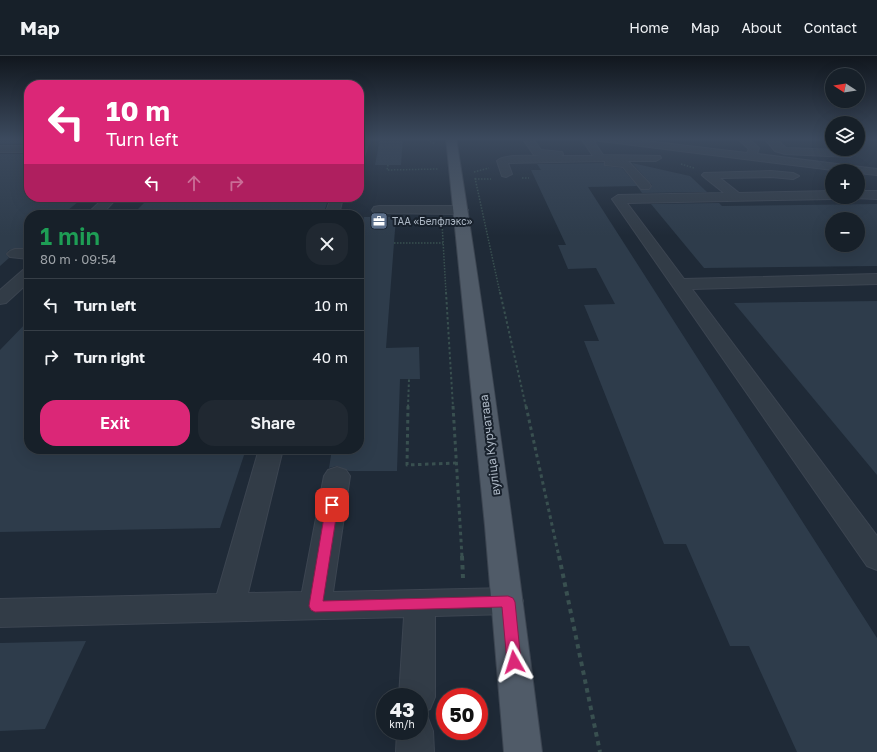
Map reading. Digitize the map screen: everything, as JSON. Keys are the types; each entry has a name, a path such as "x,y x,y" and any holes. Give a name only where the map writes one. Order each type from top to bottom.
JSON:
{"main road":[{"name":"вуліца Курчатава","path":"445,170 508,602 523,752"}],"street":[{"path":"632,170 645,186"},
{"path":"708,175 771,174 802,177"},
{"path":"708,175 736,197"},
{"path":"865,183 877,184"},
{"path":"825,195 618,199 681,284 877,558"},
{"path":"865,195 877,195"},
{"path":"98,210 107,202"},
{"path":"379,210 451,210"},
{"path":"0,299 24,277"},
{"path":"681,284 877,279"},
{"path":"229,608 270,454"},
{"path":"315,606 337,476"},
{"path":"0,613 508,602"},
{"path":"420,604 430,698"},
{"path":"414,752 430,730"}],"path":[{"path":"438,170 451,210 443,243 464,603"},
{"path":"698,170 708,175"},
{"path":"475,175 578,642 600,752"},
{"path":"394,243 443,243"},
{"path":"409,379 407,464 456,463"},
{"path":"430,698 430,730"}],"building":[{"path":"0,170 24,170 24,202 78,202 68,210 24,210 24,247 9,250 6,254 9,258 0,266"},
{"path":"531,170 624,170 641,190 649,190 652,185 639,170 665,170 690,176 707,192 642,193 637,186 588,187 877,638 877,752 797,752 749,646 730,646 686,544 664,544 584,341 599,341 584,305 615,304 596,268 568,269 558,245 566,245"},
{"path":"145,202 327,202 325,210 137,210"},
{"path":"719,203 722,206 877,204 877,266 704,268 651,204"},
{"path":"364,217 396,217 386,348 419,347 420,379 400,379 397,471 349,471 337,466 329,468 331,454 364,454"},
{"path":"877,301 877,475 734,303"},
{"path":"24,325 24,454 244,454 220,528 0,532 0,350"},
{"path":"86,641 45,729 0,731 0,643"}],"place":[{"name":"ТАА «Белфлэкс»","path":"379,221"}],"route":[{"path":"332,505 315,606 508,602 514,662"}]}
